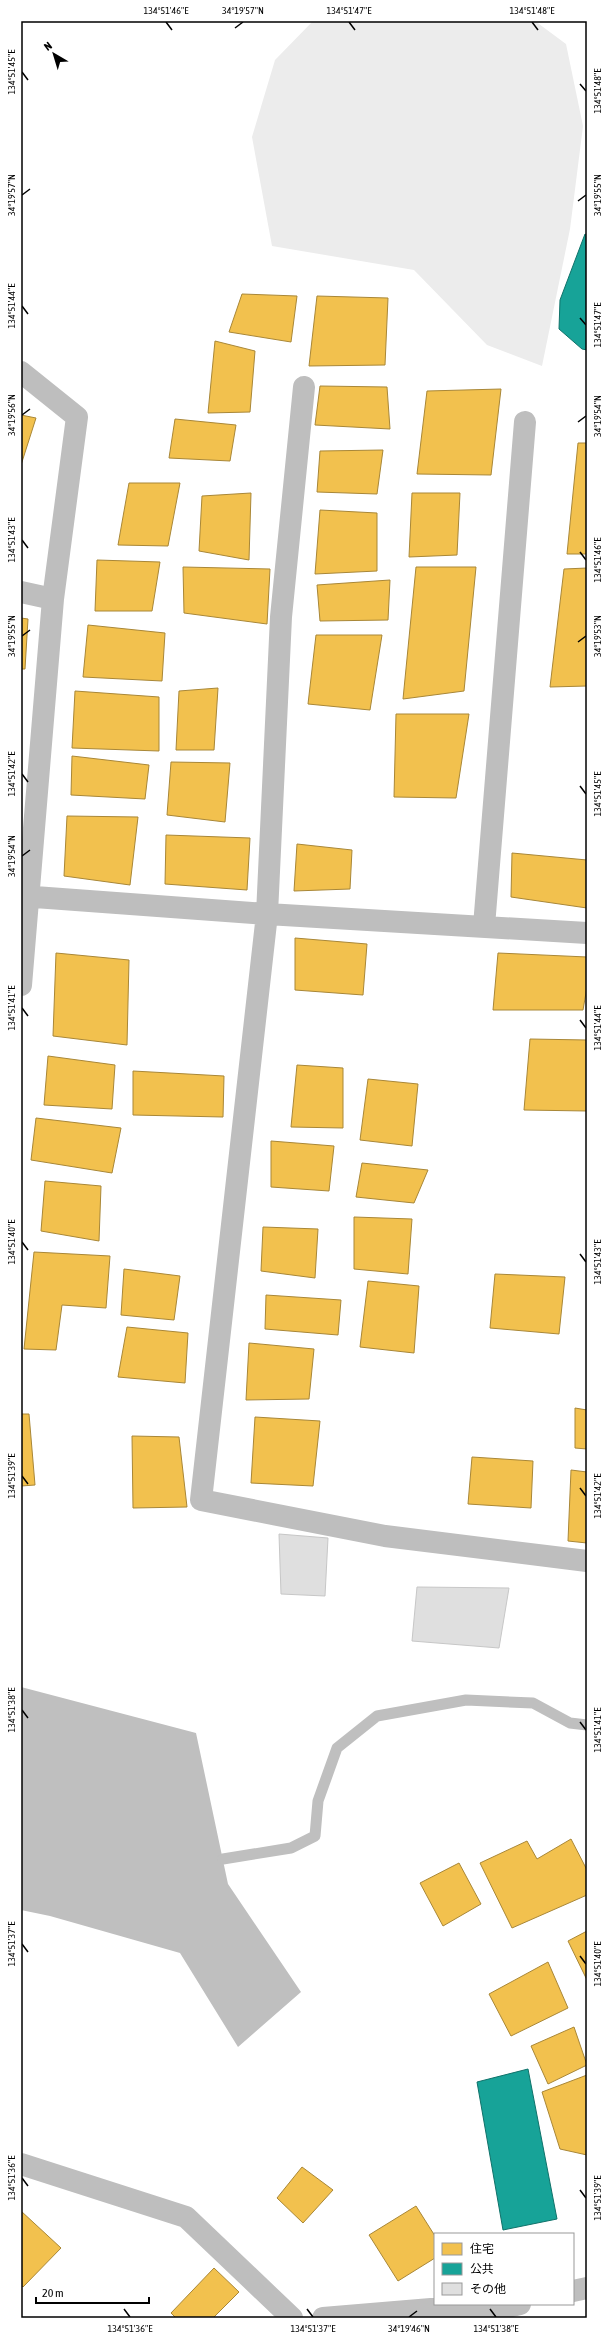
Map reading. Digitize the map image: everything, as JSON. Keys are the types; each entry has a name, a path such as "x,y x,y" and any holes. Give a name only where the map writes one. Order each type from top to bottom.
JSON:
{"street":[{"path":"21,372 77,417 53,599 24,896 21,985"},
{"path":"304,387 280,617 267,914 201,1500 385,1536 587,1560"},
{"path":"484,926 525,422"},
{"path":"21,592 53,599"},
{"path":"24,896 267,914 587,933"},
{"path":"21,2164 186,2217 292,2318"},
{"path":"574,2291 587,2288"},
{"path":"323,2318 428,2314 499,2309 516,2305"},
{"path":"407,2318 428,2314"}],"shaded area":[{"path":"313,21 535,21 566,44 583,126 570,229 542,366 487,345 414,270 272,246 252,137 275,60"},
{"path":"21,1687 196,1733 228,1884 301,1992 238,2047 180,1953 50,1916 21,1910"}],"building: 住宅":[{"path":"242,294 297,296 291,342 229,332"},
{"path":"317,296 388,298 385,365 309,366"},
{"path":"215,341 255,351 250,412 208,413"},
{"path":"320,386 387,387 390,429 315,425"},
{"path":"501,389 491,475 417,474 427,391"},
{"path":"21,415 36,418 21,465"},
{"path":"175,419 236,425 230,461 169,458"},
{"path":"578,443 587,443 587,554 567,554"},
{"path":"383,450 377,494 317,492 320,451"},
{"path":"129,483 180,483 168,546 118,545"},
{"path":"251,493 249,560 199,551 202,496"},
{"path":"412,493 460,493 457,555 409,557"},
{"path":"320,510 377,513 377,571 315,574"},
{"path":"97,560 160,562 152,611 95,611"},
{"path":"183,567 270,569 267,624 184,613"},
{"path":"416,567 476,567 464,691 403,699"},
{"path":"587,568 587,686 550,687 564,569"},
{"path":"390,580 388,620 320,621 317,585"},
{"path":"21,618 28,619 25,669 21,669"},
{"path":"88,625 165,633 162,681 83,677"},
{"path":"316,635 382,635 370,710 308,704"},
{"path":"218,688 214,750 176,750 179,691"},
{"path":"75,691 159,697 159,751 72,748"},
{"path":"396,714 469,714 456,798 394,797"},
{"path":"72,756 149,765 145,799 71,795"},
{"path":"171,762 230,763 225,822 167,815"},
{"path":"67,816 138,817 130,885 64,876"},
{"path":"166,835 250,838 247,890 165,884"},
{"path":"297,844 352,850 350,889 294,891"},
{"path":"512,853 587,860 587,908 511,897"},
{"path":"295,938 367,944 363,995 295,990"},
{"path":"56,953 129,960 127,1045 53,1036"},
{"path":"498,953 587,957 587,987 583,1010 493,1010"},
{"path":"530,1039 587,1040 587,1111 524,1110"},
{"path":"48,1056 115,1065 112,1109 44,1105"},
{"path":"297,1065 343,1068 343,1128 291,1127"},
{"path":"133,1071 224,1076 223,1117 133,1115"},
{"path":"368,1079 418,1084 412,1146 360,1140"},
{"path":"36,1118 121,1128 112,1173 31,1160"},
{"path":"271,1141 334,1146 329,1191 271,1187"},
{"path":"362,1163 428,1170 414,1203 356,1197"},
{"path":"45,1181 101,1186 99,1241 41,1231"},
{"path":"354,1217 412,1219 408,1274 354,1269"},
{"path":"263,1227 318,1229 315,1278 261,1271"},
{"path":"34,1252 110,1256 106,1308 62,1305 56,1350 24,1349"},
{"path":"124,1269 180,1276 174,1320 121,1315"},
{"path":"495,1274 565,1277 559,1334 490,1328"},
{"path":"368,1281 419,1286 414,1353 360,1347"},
{"path":"266,1295 341,1300 338,1335 265,1329"},
{"path":"127,1327 188,1333 185,1383 118,1377"},
{"path":"249,1343 314,1349 309,1399 246,1400"},
{"path":"575,1408 587,1410 587,1449 575,1448"},
{"path":"21,1414 29,1414 35,1485 21,1486"},
{"path":"255,1417 320,1421 313,1486 251,1483"},
{"path":"132,1436 179,1437 187,1507 133,1508"},
{"path":"472,1457 533,1461 531,1508 468,1504"},
{"path":"571,1470 587,1472 587,1543 568,1541"},
{"path":"571,1839 587,1870 587,1895 512,1928 480,1863 527,1841 537,1859"},
{"path":"459,1863 481,1904 443,1926 420,1883"},
{"path":"587,1931 587,1980 568,1941"},
{"path":"548,1962 568,2008 511,2036 489,1994"},
{"path":"574,2027 587,2065 548,2084 531,2046"},
{"path":"587,2075 587,2155 560,2149 542,2092"},
{"path":"302,2167 333,2190 303,2223 277,2198"},
{"path":"416,2206 434,2234 434,2259 398,2281 369,2235"},
{"path":"21,2211 61,2248 23,2287 21,2285"},
{"path":"214,2268 239,2292 213,2318 176,2318 171,2313"}],"building: 公共":[{"path":"585,234 587,235 587,350 582,349 559,329 560,300"},
{"path":"528,2069 557,2219 503,2230 477,2082"}],"building: その他":[{"path":"279,1534 328,1538 325,1596 281,1594"},
{"path":"417,1587 509,1588 499,1648 412,1641"}],"waterway":[{"path":"223,1859 291,1848 315,1836 318,1801 337,1748 377,1716 466,1700 533,1703 570,1723 587,1725"}]}
